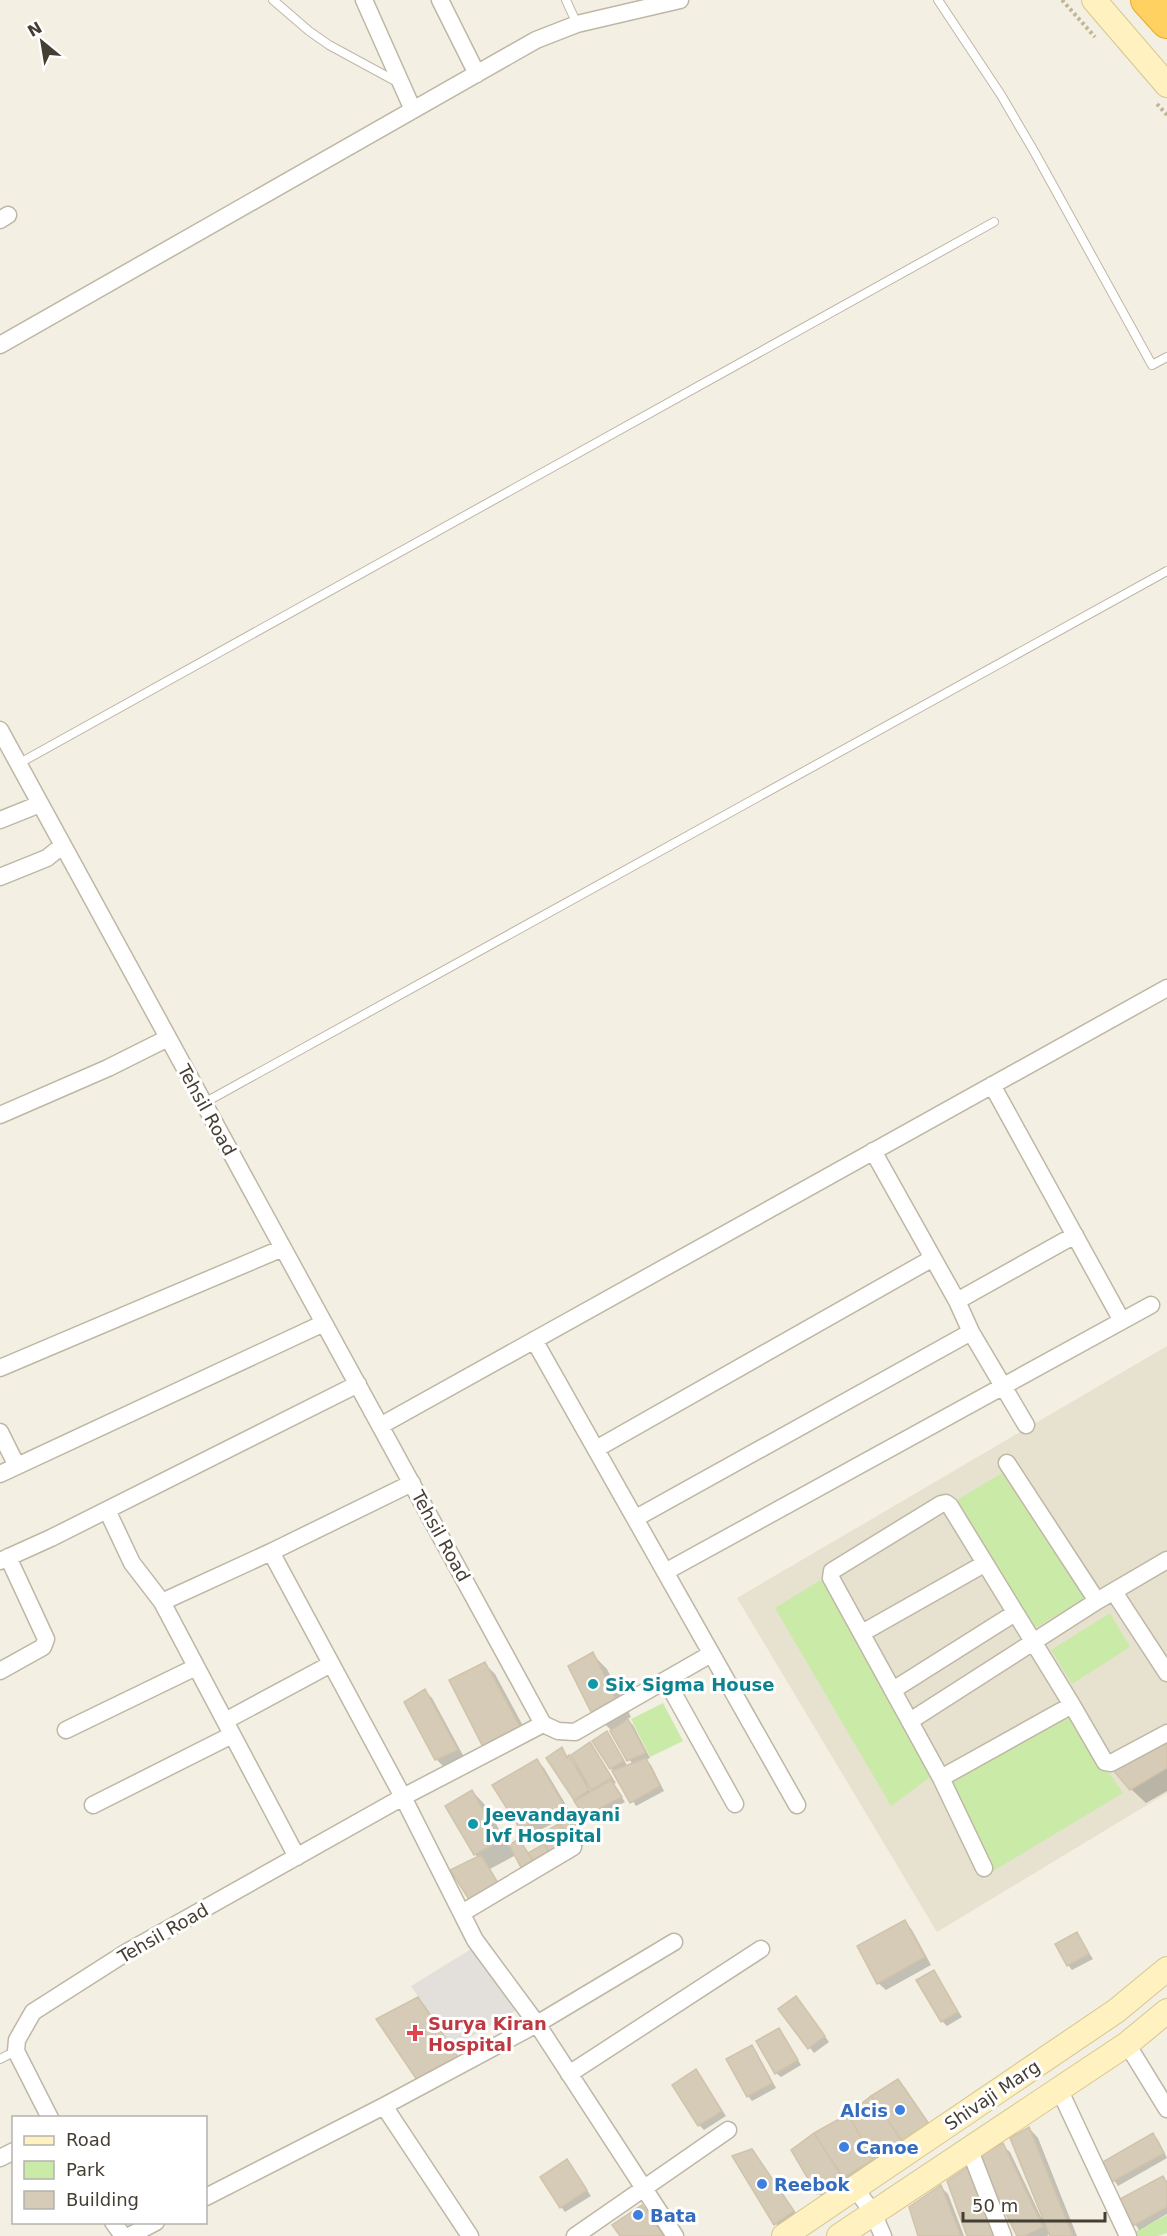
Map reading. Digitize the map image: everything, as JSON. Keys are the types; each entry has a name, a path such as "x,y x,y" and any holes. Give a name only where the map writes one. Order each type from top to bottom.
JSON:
{"highway":[{"path":"1148,0 1167,22"}],"main road":[{"path":"1094,0 1167,85"},
{"name":"Shivaji Marg","path":"784,2236 1116,2011 1167,1969"},
{"name":"Shivaji Marg","path":"838,2236 1126,2044 1167,2011"}],"street":[{"path":"364,0 413,110"},
{"path":"440,0 477,74"},
{"path":"0,345 536,40 577,24 680,0"},
{"name":"Tehsil Road","path":"0,730 543,1724 403,1797 127,1952 46,2002 33,2012 17,2040 16,2051"},
{"path":"0,820 40,804"},
{"path":"0,877 47,858 63,845"},
{"path":"380,1426 1167,988"},
{"path":"0,1115 108,1068 168,1038"},
{"path":"992,1085 1122,1321"},
{"path":"873,1151 957,1301 971,1332 1026,1425"},
{"path":"957,1301 1075,1235"},
{"path":"0,1368 283,1248"},
{"path":"596,1449 933,1258"},
{"path":"664,1572 1151,1305"},
{"path":"0,1474 324,1323"},
{"path":"636,1518 971,1332"},
{"path":"534,1340 797,1805"},
{"path":"0,1671 43,1647 46,1639 4,1559 107,1510 357,1384"},
{"path":"0,1432 17,1466"},
{"path":"1007,1463 1097,1601"},
{"path":"162,1602 412,1483"},
{"path":"984,1868 941,1778 831,1578 832,1571 946,1503 950,1506 1107,1764 1167,1733"},
{"path":"107,1510 132,1563 162,1602 297,1857"},
{"path":"271,1552 403,1797 475,1940 537,2024 675,2236"},
{"path":"910,1721 1097,1601 1167,1560"},
{"path":"862,1633 984,1564"},
{"path":"1114,1592 1167,1673"},
{"path":"893,1690 1015,1613"},
{"path":"543,1724 558,1731 575,1732 711,1654"},
{"path":"93,1804 229,1728 331,1664"},
{"path":"66,1730 196,1667"},
{"path":"666,1680 735,1803"},
{"path":"941,1778 1072,1705"},
{"path":"462,1913 573,1847"},
{"path":"207,2196 537,2024 674,1942"},
{"path":"569,2074 761,1949"},
{"path":"1126,2044 1167,2109"},
{"path":"16,2051 49,2116"},
{"path":"1059,2089 1128,2236"},
{"path":"384,2106 470,2236"},
{"path":"575,2236 728,2130"},
{"path":"969,2148 1003,2236"},
{"path":"855,2188 873,2213 883,2236"},
{"path":"114,2224 123,2236"},
{"path":"129,2236 154,2224"}],"lane":[{"path":"273,0 329,45 402,84"},
{"path":"566,0 577,24"},
{"path":"938,0 1001,95 1152,365 1167,357"},
{"path":"18,764 994,222"},
{"path":"204,1103 1167,571"},
{"path":"0,2059 16,2051"}],"shaded area":[{"path":"1167,1346 1167,1793 937,1932 737,1598"},
{"path":"476,1946 518,2009 452,2048 411,1986"}],"green space":[{"path":"1002,1473 1085,1599 1030,1631 952,1503"},
{"path":"824,1578 933,1775 891,1806 775,1608"},
{"path":"1110,1613 1130,1647 1072,1684 1051,1650"},
{"path":"663,1703 683,1741 650,1757 631,1719"},
{"path":"1064,1707 1123,1793 988,1874 934,1782"},
{"path":"1167,2215 1167,2233 1158,2236 1136,2236 1134,2232"}],"building":[{"name":"Six Sigma House","path":"593,1652 617,1702 593,1716 568,1666"},
{"path":"485,1662 520,1727 483,1747 449,1680"},
{"path":"425,1689 458,1750 435,1760 404,1702"},
{"path":"628,1719 646,1753 627,1761 610,1731"},
{"path":"607,1731 624,1761 610,1769 592,1741"},
{"path":"590,1742 612,1778 591,1790 571,1755"},
{"path":"1167,1742 1167,1768 1130,1790 1113,1770"},
{"path":"562,1747 589,1790 574,1800 546,1758"},
{"path":"646,1758 660,1786 630,1803 612,1771"},
{"path":"537,1759 565,1807 520,1829 492,1785"},
{"path":"611,1780 622,1797 584,1816 574,1801"},
{"name":"Jeevandayani Ivf Hospital","path":"472,1790 500,1841 474,1855 445,1806"},
{"path":"571,1813 584,1837 572,1845 558,1821"},
{"path":"558,1824 570,1846 552,1857 540,1835"},
{"path":"519,1839 536,1866 524,1873 509,1845"},
{"path":"544,1844 551,1857 537,1865 528,1853"},
{"path":"481,1855 498,1883 470,1901 450,1870"},
{"path":"905,1920 925,1957 877,1984 857,1946"},
{"path":"1077,1932 1089,1954 1067,1966 1055,1944"},
{"path":"934,1970 958,2012 941,2022 916,1980"},
{"path":"796,1996 825,2036 808,2049 778,2009"},
{"path":"418,1997 458,2057 419,2083 376,2019"},
{"path":"779,2028 798,2060 775,2074 756,2041"},
{"path":"752,2045 772,2083 747,2097 726,2059"},
{"path":"696,2069 722,2111 698,2126 672,2085"},
{"name":"Alcis","path":"898,2079 929,2124 902,2141 871,2096"},
{"path":"871,2096 902,2141 873,2160 848,2114"},
{"name":"Canoe","path":"848,2114 873,2160 843,2178 814,2133"},
{"path":"1029,2127 1073,2236 1050,2236 1010,2138"},
{"path":"814,2133 843,2178 817,2194 791,2150"},
{"path":"1153,2133 1164,2153 1112,2182 1101,2163"},
{"path":"1003,2143 1043,2227 1025,2236 1017,2236 977,2155"},
{"name":"Reebok","path":"752,2149 794,2211 774,2225 732,2156"},
{"path":"567,2159 587,2190 560,2208 540,2177"},
{"path":"969,2166 999,2236 967,2236 947,2181"},
{"path":"1163,2176 1167,2183 1167,2207 1133,2226 1118,2200"},
{"path":"941,2185 961,2236 918,2236 909,2207"},
{"name":"Bata","path":"642,2205 664,2236 620,2236 612,2225"}],"place":[{"name":"Six Sigma House","path":"593,1684"},
{"name":"Jeevandayani Ivf Hospital","path":"473,1824"},
{"name":"Surya Kiran Hospital","path":"415,2033"},
{"name":"Alcis","path":"900,2110"},
{"name":"Canoe","path":"844,2147"},
{"name":"Reebok","path":"762,2184"},
{"name":"Bata","path":"638,2215"}]}
